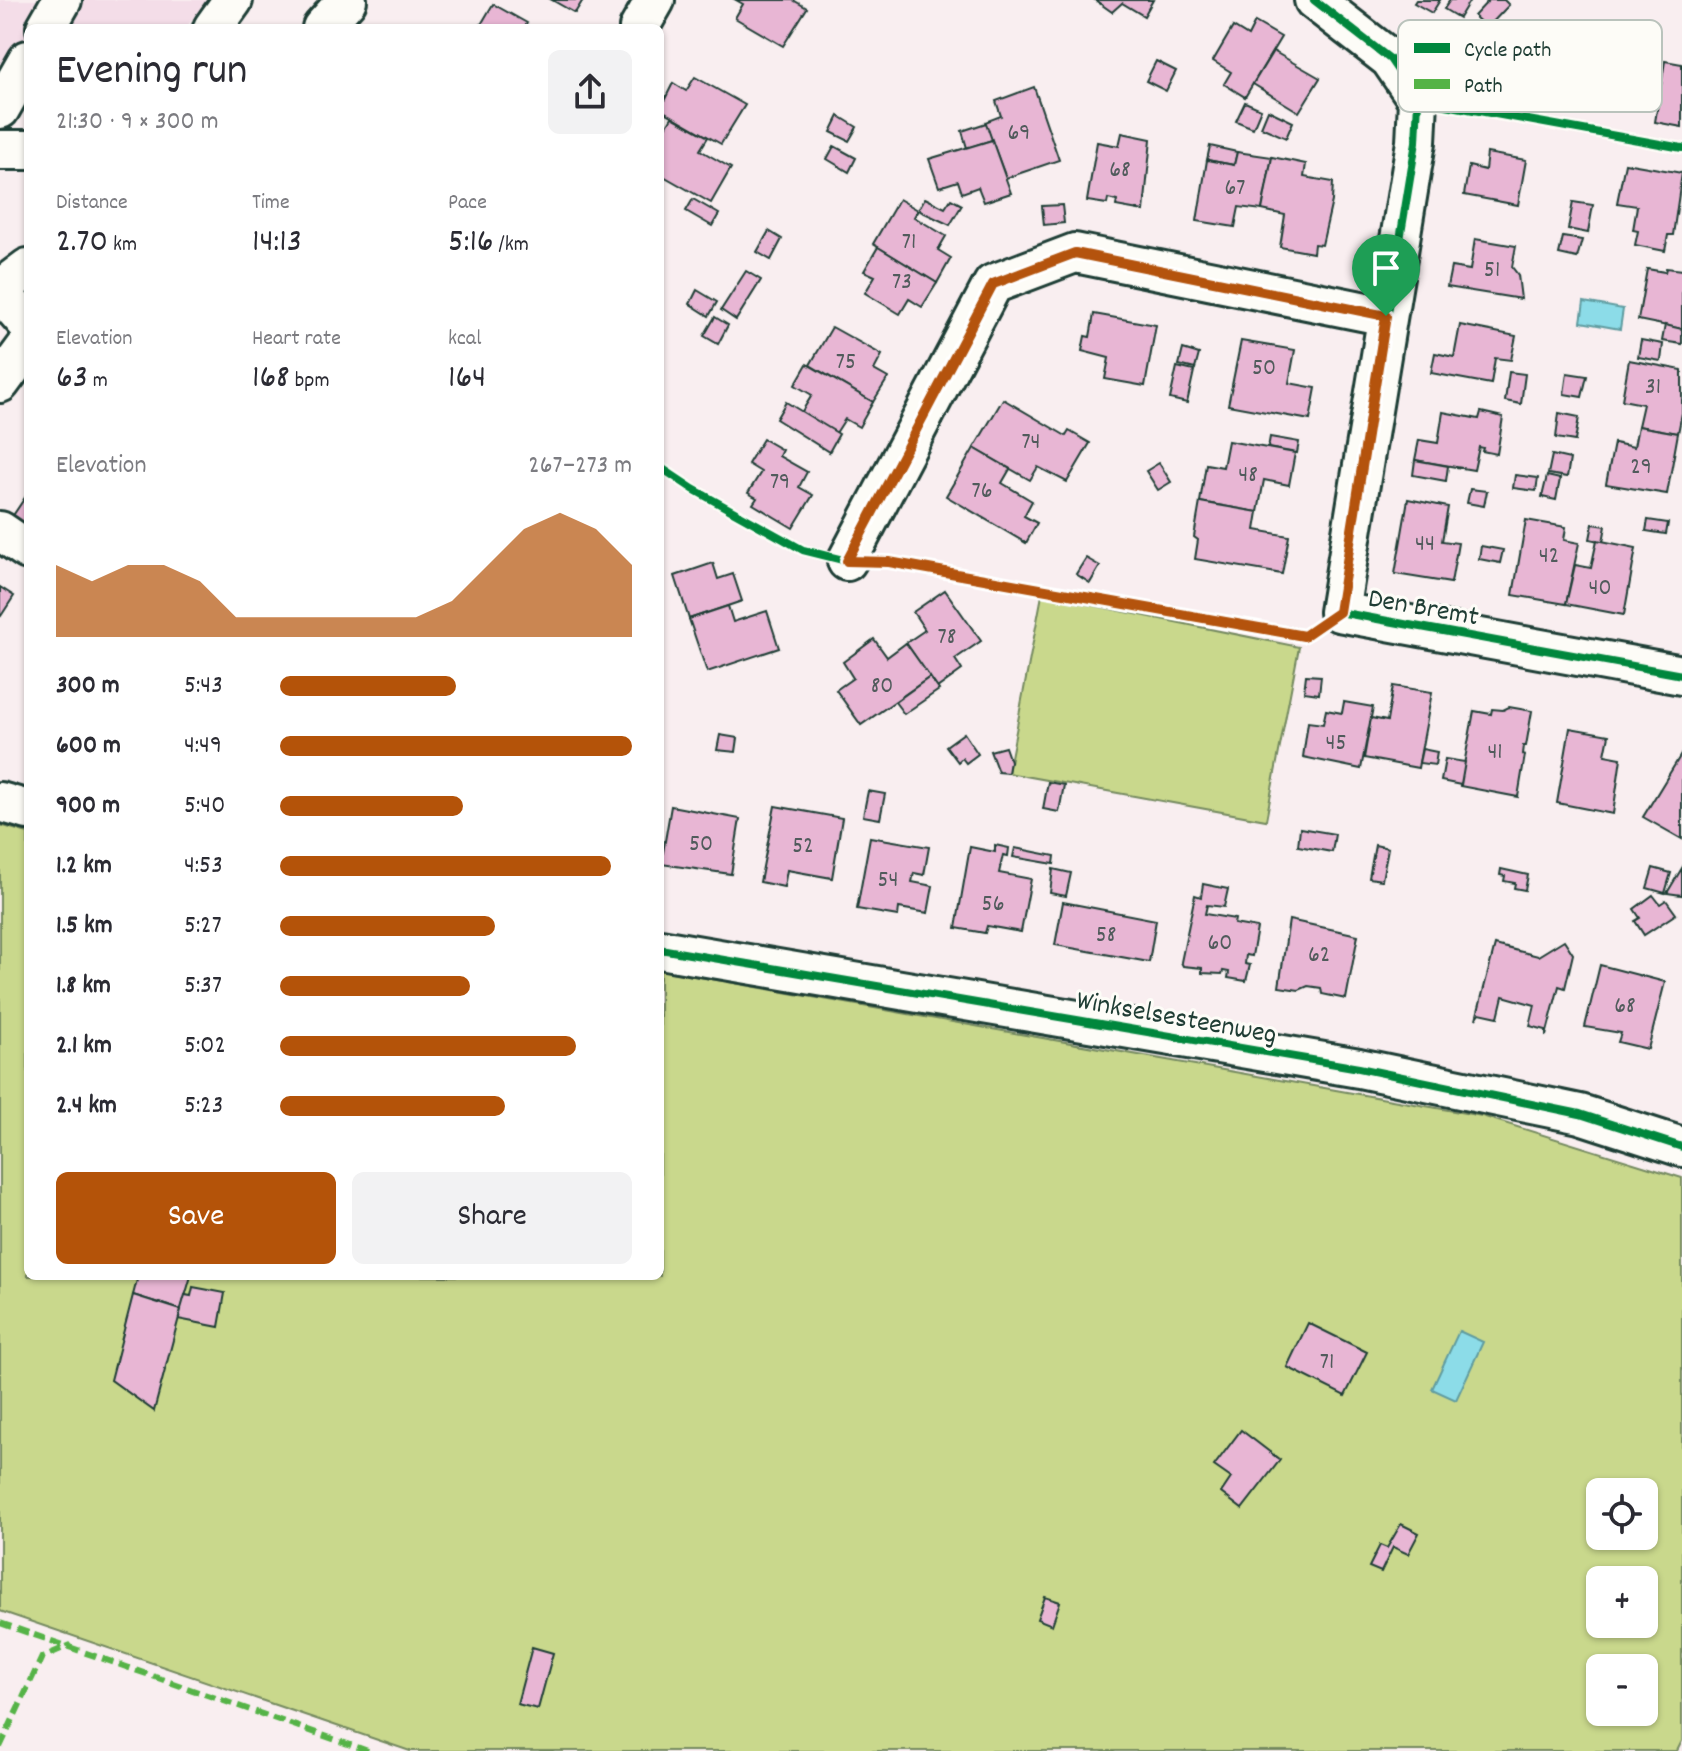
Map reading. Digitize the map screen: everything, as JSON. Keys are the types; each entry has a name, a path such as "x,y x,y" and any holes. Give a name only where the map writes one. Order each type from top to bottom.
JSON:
{"street":[{"path":"48,24 62,0"},
{"path":"216,24 233,0"},
{"path":"326,24 347,0"},
{"path":"641,24 655,0"},
{"name":"Den Bremt","path":"1314,0 1390,59 1398,71"},
{"path":"4,102 24,67"},
{"name":"Den Bremt","path":"1417,112 1416,142 1339,612 1682,675"},
{"path":"0,150 24,150"},
{"path":"847,561 993,284 1075,253 1386,316"},
{"path":"24,271 0,291 24,319"},
{"path":"0,383 24,350"},
{"path":"0,531 24,547"},
{"path":"0,802 24,809"},
{"name":"Winkselsesteenweg","path":"664,950 1359,1068 1580,1114 1682,1147"}],"shaded area":[{"path":"0,0 208,0 188,24 24,24 24,105 0,92"}],"green space":[{"path":"1042,595 1299,647 1266,820 1008,773"},
{"path":"0,825 24,832 24,1280 664,1280 664,971 1482,1116 1682,1178 1682,1741 1677,1751 410,1751 0,1611"}],"water":[{"path":"1584,302 1623,309 1620,329 1581,322"},
{"path":"1459,1331 1483,1342 1456,1400 1432,1389"}],"building":[{"path":"552,0 583,0 575,13"},
{"path":"736,0 793,0 807,8 783,46 735,18 743,4"},
{"path":"1095,0 1153,0 1144,16 1122,3 1112,12"},
{"path":"1416,0 1440,0 1432,13 1414,3"},
{"path":"1450,0 1470,0 1459,18 1444,9"},
{"path":"1489,0 1504,0 1509,5 1495,20 1478,20 1474,16"},
{"path":"493,4 527,23 526,24 481,24"},
{"path":"1255,22 1281,37 1245,97 1224,84 1231,72 1213,61 1233,27 1248,36"},
{"path":"1273,51 1320,78 1299,112 1253,84"},
{"path":"1156,61 1176,71 1166,91 1146,81"},
{"path":"1665,61 1682,64 1682,127 1655,122 1657,112 1662,112"},
{"path":"695,77 745,105 721,144 664,111 664,101 673,83 686,91"},
{"path":"1034,87 1059,160 1006,178 985,122 1001,116 996,101"},
{"path":"1245,102 1261,109 1253,128 1236,121"},
{"path":"1268,110 1293,122 1286,138 1261,127"},
{"path":"839,116 857,127 849,141 831,132"},
{"path":"672,117 708,137 700,150 731,168 711,203 664,176 664,130"},
{"path":"986,123 992,140 967,148 962,131"},
{"path":"1122,133 1151,139 1144,211 1116,206 1117,201 1108,199 1107,204 1087,201 1097,142 1119,146"},
{"path":"992,140 1011,193 984,202 978,187 962,193 958,181 939,187 929,159"},
{"path":"834,146 856,158 849,172 827,159"},
{"path":"1210,146 1237,152 1234,165 1207,160"},
{"path":"1237,152 1272,157 1262,210 1239,207 1235,227 1197,221 1207,160 1234,165"},
{"path":"1487,153 1526,160 1518,205 1464,195 1469,166 1485,170"},
{"path":"1272,157 1306,164 1304,177 1333,182 1322,245 1314,244 1313,253 1280,247 1285,215 1262,210"},
{"path":"1625,163 1682,173 1673,235 1668,235 1665,251 1635,245 1638,231 1633,230 1637,206 1617,203"},
{"path":"925,198 945,208 951,199 962,205 950,225 918,210"},
{"path":"693,199 719,214 712,226 686,211"},
{"path":"899,199 918,210 914,217 946,236 938,250 951,258 937,283 873,244"},
{"path":"1573,202 1593,205 1588,233 1568,229"},
{"path":"1062,205 1064,223 1044,225 1042,206"},
{"path":"769,231 782,239 771,260 757,252"},
{"path":"1563,237 1582,240 1577,258 1559,254"},
{"path":"1475,239 1516,246 1512,267 1518,275 1521,299 1447,287 1451,267 1470,270"},
{"path":"878,247 937,283 922,307 909,299 900,314 865,293 875,276 864,271"},
{"path":"1666,268 1682,270 1682,329 1638,320 1647,269 1665,272"},
{"path":"746,271 761,280 736,320 721,310"},
{"path":"697,290 717,302 709,316 690,304"},
{"path":"1094,314 1156,325 1145,386 1105,379 1109,358 1082,351 1085,336 1090,337"},
{"path":"715,317 728,325 718,344 704,336"},
{"path":"1460,325 1516,336 1511,360 1495,358 1491,384 1431,373 1435,353 1454,357"},
{"path":"1665,325 1682,329 1682,344 1662,341"},
{"path":"832,327 882,355 874,370 888,378 873,402 810,365"},
{"path":"1641,340 1663,344 1661,361 1638,357"},
{"path":"1241,341 1295,350 1289,383 1316,388 1310,420 1228,405"},
{"path":"1183,349 1199,354 1195,369 1179,365"},
{"path":"1629,360 1682,370 1682,413 1678,433 1638,426 1643,404 1622,400"},
{"path":"807,364 873,402 859,427 845,419 836,433 801,413 812,395 795,385"},
{"path":"1177,367 1194,371 1187,403 1170,399"},
{"path":"1509,372 1525,374 1521,404 1505,401"},
{"path":"1567,373 1587,376 1582,397 1564,394"},
{"path":"1003,399 1066,436 1069,431 1090,443 1067,482 1038,467 1030,480 974,448"},
{"path":"786,402 839,434 829,452 776,419"},
{"path":"1443,412 1479,419 1481,412 1503,417 1497,454 1482,451 1483,448 1479,447 1474,470 1415,460 1419,440 1438,443"},
{"path":"1559,413 1579,417 1575,441 1556,438"},
{"path":"1638,426 1678,433 1667,494 1606,484 1614,443 1634,447"},
{"path":"1270,437 1299,442 1297,453 1268,448"},
{"path":"763,439 782,450 779,456 807,472 799,487 813,495 793,528 753,504 757,498 748,493 761,472 748,464"},
{"path":"1228,441 1295,453 1289,485 1264,480 1258,512 1200,502 1206,464 1223,467"},
{"path":"974,448 1010,469 1002,483 1032,501 1024,516 1037,523 1026,543 946,496"},
{"path":"1552,455 1570,459 1567,477 1548,474"},
{"path":"1415,460 1448,466 1446,481 1413,475"},
{"path":"1159,463 1171,482 1158,490 1146,471"},
{"path":"1515,475 1538,478 1536,491 1513,488"},
{"path":"1547,476 1560,479 1556,500 1542,497"},
{"path":"1470,489 1487,491 1484,506 1467,503"},
{"path":"24,499 24,533 8,523"},
{"path":"1408,499 1448,507 1442,541 1458,543 1451,583 1395,574"},
{"path":"1200,502 1258,512 1255,530 1289,536 1282,574 1195,559 1198,540 1194,537"},
{"path":"1526,520 1566,527 1564,540 1579,543 1566,604 1513,595"},
{"path":"1648,520 1668,523 1666,534 1646,531"},
{"path":"1593,524 1606,526 1603,542 1590,539"},
{"path":"1597,540 1636,548 1624,615 1566,604 1575,565 1591,568"},
{"path":"1481,546 1503,550 1500,563 1479,559"},
{"path":"1086,558 1100,566 1090,583 1076,574"},
{"path":"713,563 718,579 733,574 742,601 689,619 675,576"},
{"path":"0,587 14,596 1,616 0,615"},
{"path":"945,590 981,641 955,659 962,670 937,688 906,643 925,630 913,612"},
{"path":"728,606 733,622 767,611 779,648 707,672 689,619"},
{"path":"874,639 887,657 906,643 930,677 861,725 836,690 853,678 843,662"},
{"path":"1306,675 1321,676 1319,694 1304,692"},
{"path":"930,677 939,690 904,714 895,702"},
{"path":"1393,686 1432,692 1418,768 1364,758 1371,718 1387,721"},
{"path":"1344,702 1373,707 1361,769 1303,757 1308,722 1323,724 1326,710 1342,713"},
{"path":"1509,707 1532,711 1526,746 1523,746 1522,754 1525,755 1518,797 1460,786 1474,711 1491,714 1492,709"},
{"path":"1570,728 1609,735 1605,755 1621,758 1613,814 1557,803"},
{"path":"964,733 978,754 966,763 962,758 958,762 946,746"},
{"path":"720,735 738,738 736,752 717,750"},
{"path":"1005,747 1010,761 1008,773 998,772 990,751"},
{"path":"1422,749 1437,752 1435,765 1419,763"},
{"path":"1682,753 1682,839 1643,817"},
{"path":"1445,759 1465,762 1461,785 1441,781"},
{"path":"1048,782 1064,785 1059,812 1043,809"},
{"path":"868,791 885,794 880,819 863,816"},
{"path":"671,806 740,819 731,874 664,864"},
{"path":"775,806 842,818 832,878 787,870 784,887 760,882"},
{"path":"1300,828 1335,834 1332,852 1298,846"},
{"path":"870,837 929,847 924,875 914,873 912,882 933,886 928,913 899,908 898,916 857,909"},
{"path":"995,845 1009,848 1008,856 1003,855 999,873 1031,879 1021,932 987,926 985,933 956,928 970,847 995,852"},
{"path":"1375,845 1388,848 1382,880 1369,878"},
{"path":"1015,848 1055,856 1054,864 1013,857"},
{"path":"1653,868 1671,873 1665,893 1647,888"},
{"path":"1682,868 1682,895 1667,893"},
{"path":"1053,869 1071,873 1066,896 1050,893"},
{"path":"1501,869 1528,875 1525,890 1514,888 1515,883 1504,881 1505,876 1500,875"},
{"path":"1203,884 1228,889 1224,907 1207,905 1205,914 1235,919 1234,924 1257,928 1252,956 1246,955 1245,964 1250,965 1246,981 1228,978 1229,972 1202,973 1202,968 1183,966 1181,962 1195,895 1201,897"},
{"path":"1653,895 1660,904 1666,900 1676,914 1644,935 1635,921 1640,918 1634,909"},
{"path":"1063,902 1156,920 1149,962 1055,945"},
{"path":"1289,920 1358,935 1346,999 1322,994 1321,988 1308,986 1299,990 1279,987"},
{"path":"1564,940 1573,954 1565,988 1559,986 1546,1036 1546,1030 1530,1026 1535,1005 1503,996 1498,1017 1480,1013 1476,1019 1495,945 1538,956"},
{"path":"1600,965 1665,982 1648,1049 1618,1042 1621,1033 1585,1027"},
{"path":"137,1280 190,1280 181,1310 133,1295"},
{"path":"193,1287 225,1293 219,1327 178,1319 185,1295 191,1296"},
{"path":"133,1295 181,1310 154,1411 111,1380"},
{"path":"1308,1323 1367,1352 1345,1396 1287,1367"},
{"path":"1241,1430 1280,1460 1242,1509 1221,1493 1231,1478 1214,1466"},
{"path":"1401,1524 1419,1533 1408,1554 1393,1547 1381,1572 1369,1567 1380,1545 1387,1548"},
{"path":"1045,1597 1060,1602 1052,1625 1037,1619"},
{"path":"532,1647 553,1653 538,1709 517,1704"}],"marked path":[{"path":"0,1623 368,1751"},
{"path":"0,1747 42,1657 71,1645"}],"cycle path":[{"path":"1314,0 1390,59 1398,71"},
{"path":"1417,112 1416,142 1339,612 1682,675"},
{"path":"1484,112 1682,148"},
{"path":"664,470 803,550 847,561 889,562 1304,636 1339,612"},
{"path":"664,950 1359,1068 1580,1114 1682,1147"}],"route":[{"path":"1075,253 1386,316 1339,612 1304,636 889,562 847,561 993,284 1075,253"}]}
